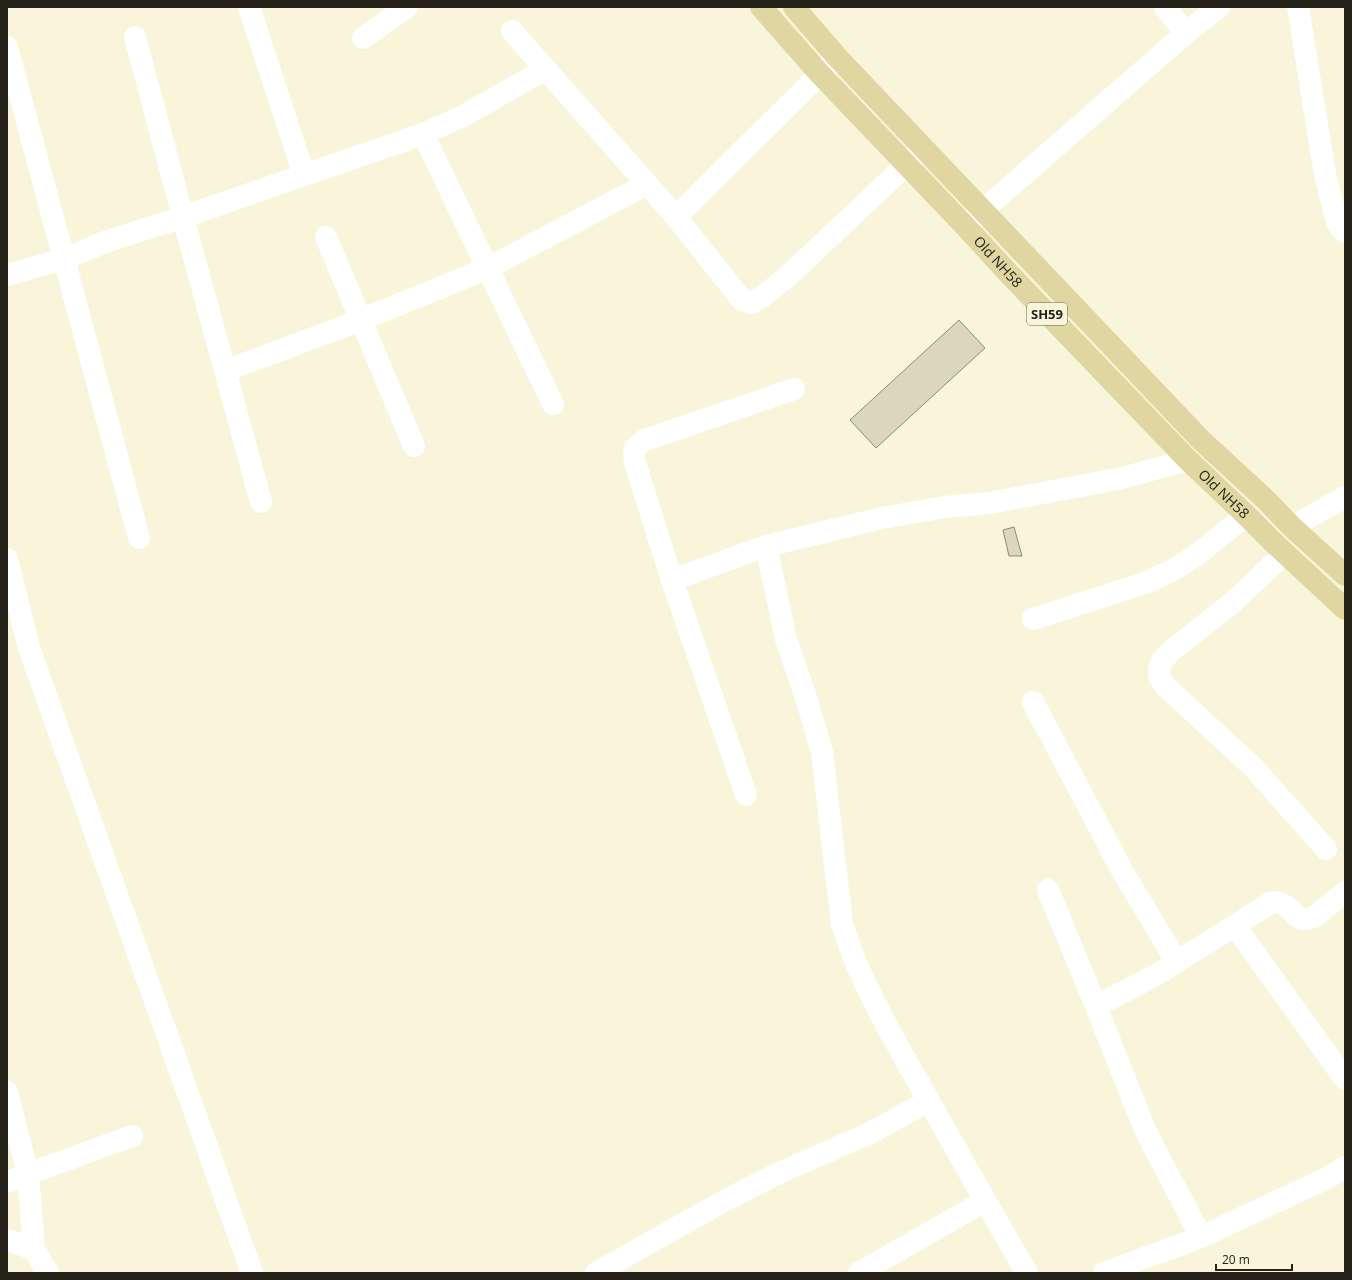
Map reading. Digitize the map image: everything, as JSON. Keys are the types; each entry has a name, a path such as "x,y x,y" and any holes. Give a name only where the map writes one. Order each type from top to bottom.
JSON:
{"main road":[{"name":"Old NH58","path":"761,7 820,74 965,226 1012,278 1147,418 1188,460 1345,609"},
{"name":"Old NH58","path":"794,7 837,57 1201,440 1266,500 1292,527 1345,575"},
{"path":"1147,418 1164,401"}],"street":[{"path":"249,7 304,174"},
{"path":"363,38 407,7"},
{"path":"1165,7 1186,33"},
{"path":"965,226 1186,33 1219,7"},
{"path":"1298,7 1325,174 1337,222 1345,232"},
{"path":"512,31 676,217 741,299 751,303 762,297 787,277 906,165 923,147"},
{"path":"135,37 261,502"},
{"path":"7,47 139,538"},
{"path":"676,217 837,57"},
{"path":"7,275 64,259 105,242 183,217 423,134 463,116 546,69"},
{"path":"423,134 553,404"},
{"path":"225,371 361,320 488,268 647,184"},
{"path":"326,237 414,446"},
{"path":"746,795 672,580 635,463 634,449 645,440 794,389"},
{"path":"672,580 766,546 882,518 946,507 990,504 1122,478 1188,460"},
{"path":"1292,527 1345,497"},
{"path":"1033,619 1148,582 1175,569 1198,554 1246,515"},
{"path":"766,546 786,639 808,704 822,752 842,924 849,948 888,1029 985,1201 1028,1273"},
{"path":"1285,553 1231,604 1171,652 1162,661 1159,668 1159,676 1165,686 1252,766 1326,849"},
{"path":"7,559 29,648 252,1273"},
{"path":"1033,702 1124,874 1177,962"},
{"path":"1048,890 1146,1132 1201,1237"},
{"path":"1096,1006 1156,975 1272,902 1279,902 1286,905 1298,918 1303,920 1309,919 1322,911 1345,892"},
{"path":"1235,926 1345,1079"},
{"path":"7,1092 28,1174 34,1249 48,1273"},
{"path":"596,1273 722,1202 779,1173 868,1134 929,1101"},
{"path":"7,1182 132,1136"},
{"path":"1104,1273 1201,1237 1327,1178 1345,1167"},
{"path":"859,1273 985,1201"},
{"path":"7,1240 34,1249"}],"building":[{"path":"959,320 985,348 876,448 850,420"},
{"path":"1014,527 1022,556 1009,556 1003,530"}]}
